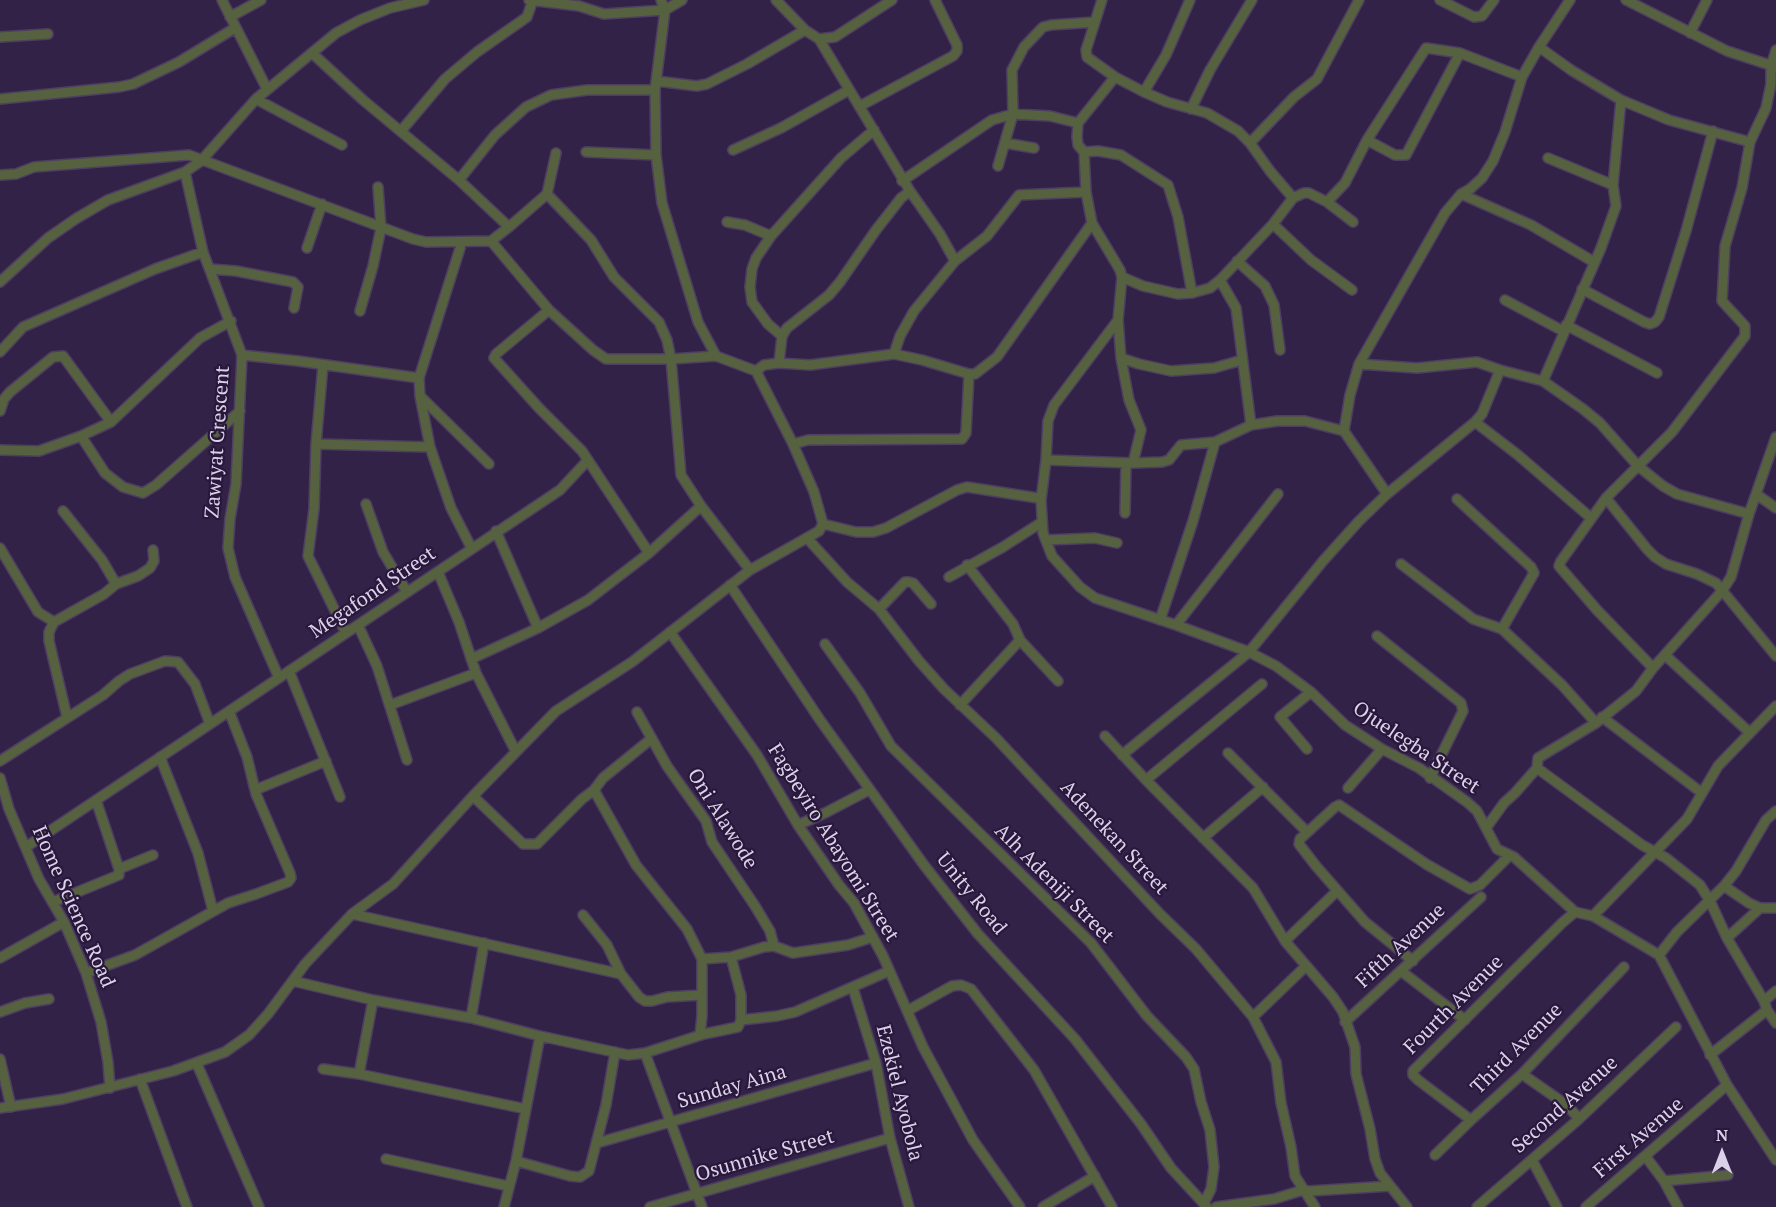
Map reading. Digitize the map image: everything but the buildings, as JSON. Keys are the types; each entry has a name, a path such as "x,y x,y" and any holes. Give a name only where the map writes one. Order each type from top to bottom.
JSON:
{"street":[{"path":"222,0 267,89"},
{"path":"230,17 261,0"},
{"path":"0,281 48,238 77,218 108,200 185,172 201,161 256,99 336,33 390,8 424,0"},
{"path":"526,0 579,6 604,14 665,10 682,0"},
{"path":"401,131 444,79 527,16 532,0"},
{"path":"661,0 665,10 655,85 656,155 662,203 698,322 716,356"},
{"path":"776,0 805,30 819,39 902,181 955,261"},
{"path":"819,39 835,37 892,0"},
{"path":"860,106 953,56 957,51 957,45 935,0"},
{"path":"1102,0 1086,50 1087,57 1115,77 1144,92 1167,102 1207,113 1229,124 1250,143 1293,198"},
{"path":"1144,92 1166,56 1190,0"},
{"path":"1191,109 1210,70 1252,0"},
{"path":"1250,143 1294,97 1317,79 1359,0"},
{"path":"1440,0 1474,17 1482,16 1494,0"},
{"path":"1344,431 1350,395 1359,364 1445,213 1461,194 1482,178 1493,161 1505,132 1522,77 1570,0"},
{"path":"1626,0 1727,51 1774,66"},
{"path":"1690,33 1707,0"},
{"path":"998,166 1014,114 1012,70 1024,47 1042,27 1095,22"},
{"path":"0,99 133,84 179,62 235,28"},
{"path":"459,180 495,135 526,107 551,95 655,85 697,86 707,84 805,30"},
{"path":"0,37 48,34"},
{"path":"1539,47 1571,70 1621,100 1669,120 1750,142"},
{"path":"1327,202 1345,183 1367,140 1426,48 1460,53 1522,77"},
{"path":"1653,668 1597,610 1559,566 1606,498 1672,432 1745,336 1745,326 1722,301 1725,246 1742,188 1750,142 1766,108 1776,50"},
{"path":"312,53 459,180 509,227"},
{"path":"1367,140 1395,155 1406,155 1460,53"},
{"path":"1115,77 1078,123 1077,137 1078,145 1084,152 1086,192 1092,223 1122,277 1118,320 1121,358 1129,400 1141,430 1130,463 1125,513"},
{"path":"733,150 781,128 849,90"},
{"path":"256,99 342,145"},
{"path":"1543,381 1616,206 1613,185 1621,100"},
{"path":"902,181 993,120 1014,114 1050,116 1078,123"},
{"path":"782,336 768,324 752,302 750,287 756,258 771,236 841,158 874,130"},
{"path":"1582,289 1644,322 1650,324 1659,317 1686,231 1713,131"},
{"path":"1005,143 1034,148"},
{"path":"1084,152 1098,151 1121,155 1168,185 1178,217 1192,293"},
{"path":"586,152 656,155"},
{"path":"0,176 16,174 33,167 189,155 381,228 426,242 462,243 491,241 547,194 556,153"},
{"path":"1548,158 1613,185"},
{"name":"Zawiyat Crescent","path":"185,172 203,252 242,355 236,484 228,548 235,577 279,678"},
{"path":"360,311 381,228 378,187"},
{"path":"779,363 782,336 787,328 829,295 876,230 901,198 910,191"},
{"path":"894,354 900,336 914,311 955,261 987,236 1018,195 1086,192"},
{"path":"1122,277 1143,286 1178,294 1210,288 1273,224 1293,198 1304,193 1327,202 1353,222"},
{"path":"547,194 591,240 614,277 659,322 667,340 671,359 681,475 701,506 750,570"},
{"path":"1461,194 1531,225 1594,262"},
{"path":"307,248 322,204"},
{"path":"727,222 745,225 771,236"},
{"path":"756,371 764,365 779,363 810,364 894,354 975,374 996,357 1092,223"},
{"path":"1273,224 1311,260 1352,290"},
{"path":"0,1108 63,1099 197,1064 225,1052 249,1035 305,964 352,914 393,884 473,796 556,711 632,662 750,570 819,531 823,524 814,492 793,444 756,371 716,356 606,359 549,310 491,241"},
{"path":"462,243 419,378 420,396 430,447 451,508 472,549"},
{"path":"0,352 23,327 155,268 203,252"},
{"path":"1237,261 1265,286 1274,305 1280,350"},
{"path":"210,269 236,271 293,282 298,287 294,308"},
{"path":"1220,280 1236,308 1251,425"},
{"path":"1506,300 1657,373"},
{"path":"549,310 494,358 582,451 649,553"},
{"path":"823,524 856,532 873,532 895,524 957,489 967,486 1041,500 1048,421 1054,405 1118,320"},
{"path":"0,450 39,451 111,422 200,338 231,321"},
{"path":"242,355 419,378"},
{"path":"0,411 4,399 10,392 53,357 63,356 111,422"},
{"path":"1121,358 1171,371 1214,368 1242,360"},
{"path":"1359,364 1417,368 1476,362 1543,381 1600,423 1638,466 1664,486 1677,494 1749,514"},
{"path":"323,365 316,444 314,509 308,556 346,633"},
{"path":"1122,755 1249,652 1359,520 1475,422 1482,414 1500,370"},
{"path":"793,444 808,440 962,438 966,433 969,374"},
{"path":"420,396 489,464"},
{"path":"81,436 105,474 123,487 143,493 156,485 240,411"},
{"path":"1046,460 1154,463 1169,460 1181,445 1215,442 1251,425 1277,421 1305,421 1344,431 1387,494"},
{"path":"1475,422 1591,518"},
{"path":"1486,828 1504,803 1537,768 1538,758 1573,738 1636,691 1653,668 1722,591 1731,577 1749,514 1776,437"},
{"path":"1160,620 1193,521 1215,442"},
{"path":"316,444 430,447"},
{"name":"Megafond Street","path":"26,847 496,531 561,490 588,460"},
{"path":"1756,494 1776,508"},
{"path":"1176,625 1278,495"},
{"path":"1606,498 1655,557 1666,564 1697,574 1716,584 1776,656"},
{"path":"1457,499 1531,567 1534,573 1502,629"},
{"name":"Ojuelegba Street","path":"1041,500 1042,522 1052,556 1080,587 1095,598 1249,652 1276,666 1311,692 1345,724 1382,749 1419,768 1476,811 1497,849 1514,857 1575,912 1593,916 1659,955"},
{"path":"366,504 383,552 407,592"},
{"path":"471,659 538,628 588,600 649,553 701,506"},
{"path":"63,511 102,560 116,584"},
{"path":"949,577 1042,522"},
{"path":"496,531 538,628"},
{"name":"Adenekan Street","path":"807,538 847,582 879,609 919,661 960,705 996,738 1160,914 1196,949 1252,1017 1276,1062 1294,1176 1315,1207"},
{"path":"1046,540 1095,538 1117,543"},
{"path":"0,548 38,612 54,622"},
{"path":"67,717 49,641 49,632 54,622 104,594 116,584 138,576 150,568 154,561 153,550"},
{"path":"1401,564 1473,619 1502,629 1599,720 1702,793"},
{"path":"967,565 1013,624 1020,640 1058,681"},
{"path":"438,572 459,622 476,673 516,752"},
{"path":"879,609 905,582 909,582 931,604"},
{"name":"Unity Road","path":"730,585 869,790 978,934 1075,1039 1141,1124 1171,1168 1205,1205"},
{"path":"358,625 377,666 407,760"},
{"name":"Fagbeyiro Abayomi Street","path":"670,632 757,755 798,825 854,903 890,971 923,1047 973,1140 1020,1207"},
{"path":"1377,636 1461,704 1463,711 1430,778"},
{"path":"960,705 1020,640"},
{"name":"Alh Adeniji Street","path":"825,644 860,693 891,746 1091,943 1147,1016 1186,1057 1194,1069 1210,1130 1214,1167 1211,1188 1205,1205"},
{"path":"1665,655 1749,732"},
{"path":"0,761 103,695 130,674 165,661 178,662 195,684 210,724"},
{"path":"289,671 303,711 340,797"},
{"path":"390,705 476,673"},
{"path":"1146,780 1262,684"},
{"path":"1307,748 1280,717 1311,692"},
{"path":"1593,916 1688,819 1718,766 1776,706"},
{"path":"86,973 135,955 228,903 288,882 291,878 255,790 247,757 229,711"},
{"name":"Oni Alawode","path":"637,712 651,739 706,821 712,842 770,931 774,946"},
{"path":"1105,736 1253,888 1285,941 1343,1012 1355,1047 1356,1074 1375,1159 1380,1173 1407,1207"},
{"path":"473,796 522,844 537,844 594,790 603,778 651,739"},
{"path":"1348,788 1382,749"},
{"path":"1228,753 1307,832"},
{"path":"160,757 198,853 213,911"},
{"path":"255,790 326,761"},
{"path":"1537,768 1642,845 1666,858 1700,885 1727,938 1776,1023"},
{"name":"Home Science Road","path":"0,778 9,809 39,879 64,922 86,973 101,1022 110,1088"},
{"path":"1203,838 1263,787"},
{"path":"594,790 636,865 687,929 702,959 700,1035"},
{"path":"798,825 869,790"},
{"path":"53,902 119,875 119,868 96,800"},
{"path":"1413,960 1365,922 1299,844 1300,839 1339,805 1426,864 1470,889 1480,885 1509,856"},
{"path":"0,815 9,809"},
{"path":"1776,811 1772,820 1724,886 1677,932 1659,955 1727,1085 1776,1160"},
{"path":"119,868 153,855"},
{"path":"1724,886 1760,908 1776,908"},
{"path":"1285,941 1337,891"},
{"name":"Fifth Avenue","path":"1345,1022 1481,897"},
{"path":"1727,938 1760,908"},
{"name":"Fourth Avenue","path":"1470,1120 1413,1076 1413,1071 1575,912"},
{"path":"352,914 621,974"},
{"path":"583,915 607,945 621,974 639,997 645,1001 701,994"},
{"path":"0,958 64,922"},
{"path":"702,959 731,957 754,948 774,946 793,953 848,945 873,937"},
{"path":"471,1018 484,943"},
{"path":"293,981 373,1000 471,1018 628,1055 645,1053 700,1035 738,1027 741,1020 741,994 731,957"},
{"path":"1252,1017 1306,966"},
{"name":"Third Avenue","path":"1436,1155 1470,1120 1522,1074 1624,967"},
{"path":"741,1020 795,1012 890,971"},
{"path":"1401,971 1465,1020"},
{"path":"907,1011 951,986 961,985 971,989 1034,1070 1112,1207"},
{"name":"Ezekiel Ayobola","path":"853,988 876,1064 890,1138 909,1207"},
{"path":"1710,1055 1765,1005 1776,991"},
{"path":"0,1012 25,1003 49,999"},
{"path":"358,1074 373,1000"},
{"name":"Second Avenue","path":"1477,1207 1579,1119 1676,1027"},
{"path":"504,1207 516,1161 540,1036"},
{"path":"516,1161 580,1177 589,1171 606,1105 615,1052"},
{"path":"645,1053 702,1207"},
{"path":"0,1059 11,1107"},
{"path":"197,1064 259,1207"},
{"name":"Sunday Aina","path":"597,1143 876,1064"},
{"path":"323,1069 358,1074 526,1109"},
{"path":"1522,1074 1568,1106 1579,1119"},
{"path":"140,1079 187,1207"},
{"name":"First Avenue","path":"1586,1207 1727,1085"},
{"name":"Osunnike Street","path":"650,1207 890,1138"},
{"path":"1646,1156 1664,1181 1678,1207"},
{"path":"386,1159 508,1186"},
{"path":"1532,1160 1557,1207"},
{"path":"1664,1181 1728,1175"},
{"path":"1043,1207 1095,1176"},
{"path":"1216,1207 1274,1200 1303,1190 1390,1186"}]}
